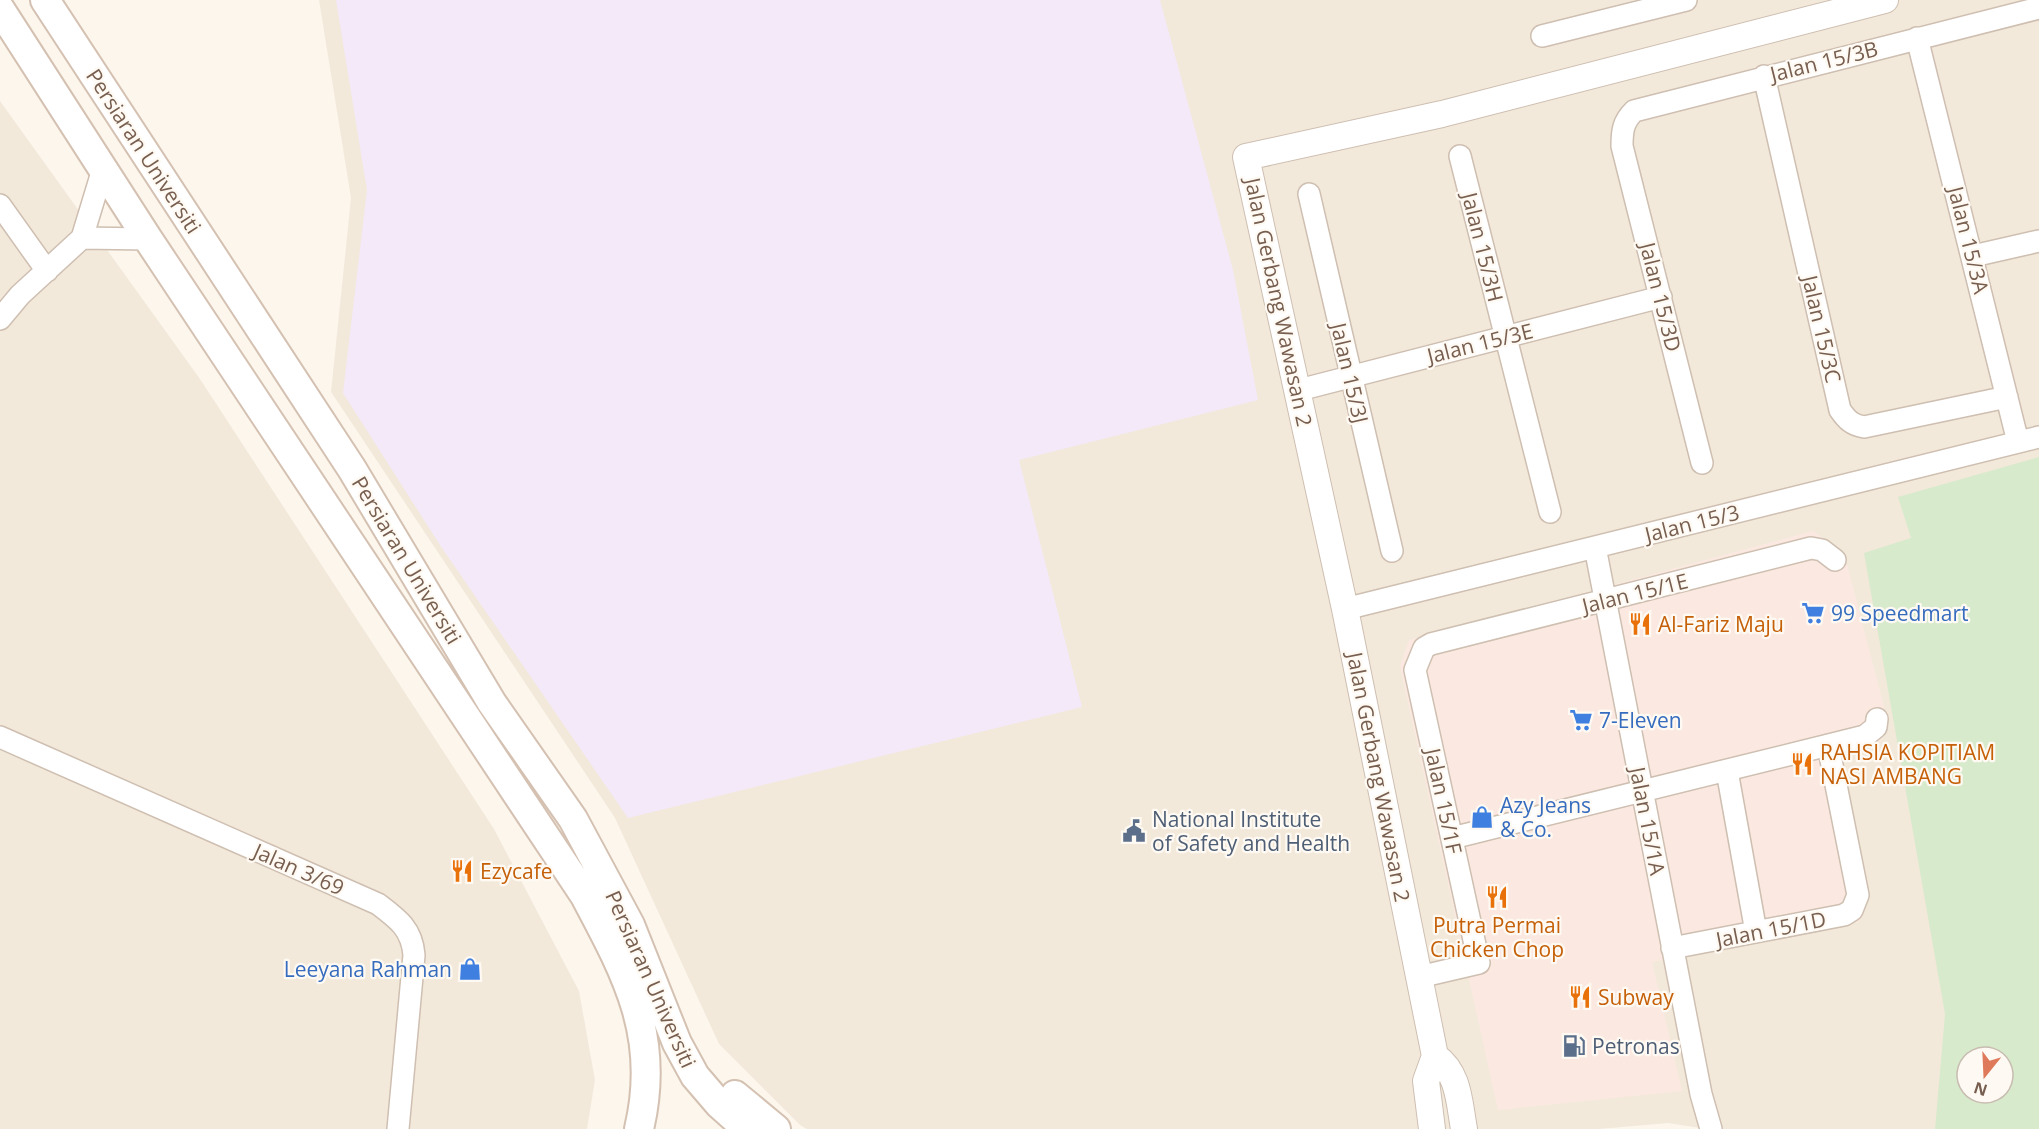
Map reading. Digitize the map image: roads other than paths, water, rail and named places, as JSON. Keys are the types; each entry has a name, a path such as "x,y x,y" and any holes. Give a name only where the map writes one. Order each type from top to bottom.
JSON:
{"main road":[{"name":"Persiaran Universiti","path":"45,0 352,469 492,703 573,819 630,925 677,1043 695,1076 719,1104 747,1129"},
{"name":"Persiaran Universiti","path":"0,9 148,239 585,896 625,971 645,1042 645,1102 639,1129"},
{"path":"573,819 614,871 633,901 677,1010 697,1046 730,1090 776,1129"},
{"path":"539,825 602,959 624,1026 629,1077 622,1129"}],"street":[{"path":"1542,36 1612,9 1686,0"},
{"name":"Jalan Gerbang Wawasan 2","path":"1432,1129 1426,1081 1435,1056 1299,390 1246,157 1442,114 1885,0"},
{"name":"Jalan 15/3B","path":"1622,131 1626,118 1634,111 1764,76 2039,8"},
{"name":"Jalan 15/3A","path":"1917,38 2018,442"},
{"name":"Jalan 15/3C","path":"1764,76 1840,410 1845,417 1850,423 1864,427 2007,397"},
{"name":"Jalan 15/3D","path":"1622,131 1622,146 1702,463"},
{"name":"Jalan 15/3H","path":"1460,156 1550,512"},
{"path":"0,319 20,295 82,238 103,169"},
{"name":"Jalan 15/3J","path":"1309,194 1392,551"},
{"path":"0,205 47,271"},
{"path":"82,238 148,239"},
{"path":"1973,256 2039,241"},
{"name":"Jalan 15/3E","path":"1299,390 1661,297"},
{"name":"Jalan 15/3","path":"1345,609 2039,437"},
{"name":"Jalan 15/1A","path":"1595,547 1701,1095 1711,1129"},
{"name":"Jalan 15/1E","path":"1431,644 1811,548 1822,550 1835,560"},
{"name":"Jalan 15/1F","path":"1419,977 1479,963 1415,670 1424,648 1431,644"},
{"path":"1452,838 1727,771 1871,733 1877,718"},
{"name":"Jalan 3/69","path":"0,738 378,904 406,927 413,941 414,955 398,1129"},
{"name":"Jalan 15/1D","path":"1672,948 1844,915 1852,910 1858,895 1828,745"},
{"path":"1727,771 1756,932"},
{"name":"Jalan Gerbang Wawasan 2","path":"1435,1056 1448,1066 1455,1082 1464,1129"},
{"name":"Jalan 15/1A","path":"1693,1129 1701,1095"}],"place":[{"name":"99 Speedmart","path":"1813,613"},
{"name":"Al-Fariz Maju","path":"1640,624"},
{"name":"7-Eleven","path":"1581,720"},
{"name":"RAHSIA KOPITIAM NASI AMBANG","path":"1802,764"},
{"name":"Azy Jeans & Co.","path":"1482,817"},
{"name":"National Institute of Safety and Health","path":"1134,831"},
{"name":"Ezycafe","path":"462,871"},
{"name":"Putra Permai Chicken Chop","path":"1497,897"},
{"name":"Leeyana Rahman","path":"470,969"},
{"name":"Subway","path":"1580,997"},
{"name":"Petronas","path":"1574,1046"}]}
